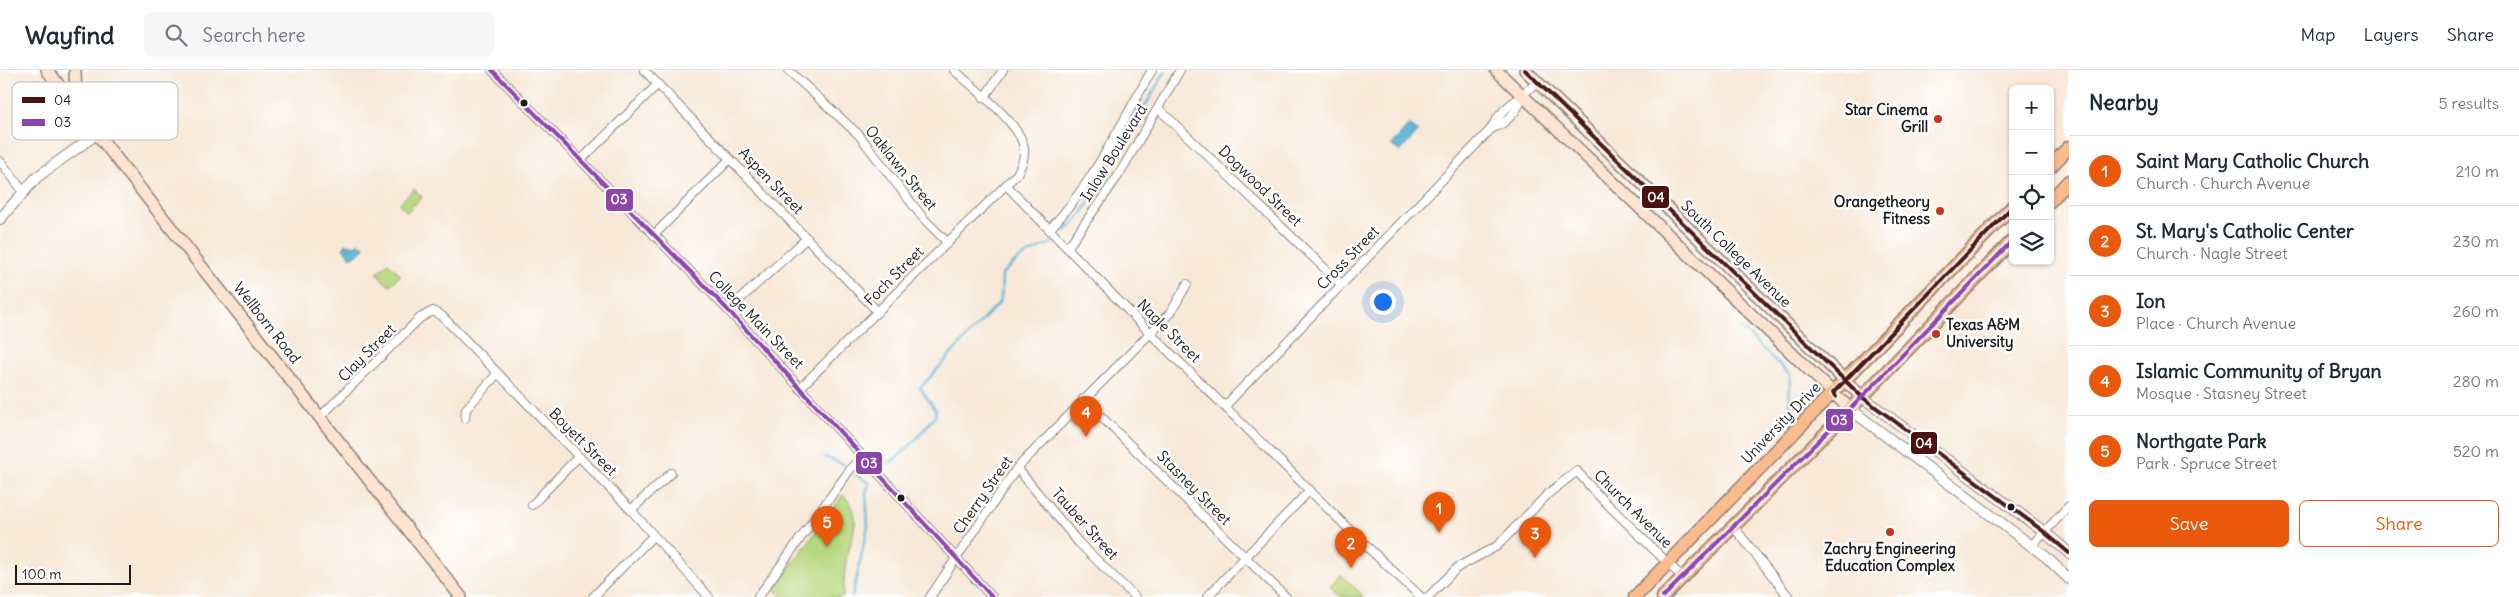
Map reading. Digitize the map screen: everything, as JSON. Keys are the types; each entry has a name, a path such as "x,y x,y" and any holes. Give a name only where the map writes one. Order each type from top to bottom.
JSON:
{"main road":[{"name":"Wellborn Road","path":"47,70 57,82"},
{"path":"1496,70 1850,409"},
{"name":"South College Avenue","path":"1525,70 1862,397"},
{"name":"Wellborn Road","path":"104,140 461,597"},
{"path":"2054,163 2069,147"},
{"path":"2054,197 2069,181"},
{"name":"University Drive","path":"1635,597 2009,210"},
{"path":"1662,230 1676,216"},
{"path":"1663,597 1862,397 2009,244"}],"street":[{"name":"College Main Street","path":"492,70 728,310 801,387 992,597"},
{"name":"Aspen Street","path":"644,70 878,312"},
{"name":"Oaklawn Street","path":"788,70 859,136 923,218 948,243"},
{"path":"954,70 1014,127 1024,148 1023,162 1017,174 1006,185"},
{"path":"984,98 1003,70"},
{"name":"Inlow Boulevard","path":"1050,229 1067,210 1088,181 1152,70"},
{"name":"Inlow Boulevard","path":"1068,247 1101,203 1180,70"},
{"name":"Cross Street","path":"1226,405 1491,129 1501,126 1520,105 1523,96 1537,82"},
{"path":"581,160 658,84"},
{"name":"Dogwood Street","path":"1158,108 1342,285"},
{"path":"0,219 37,177 88,140"},
{"path":"654,235 730,158"},
{"path":"0,161 23,191"},
{"name":"Foch Street","path":"801,387 1006,185"},
{"name":"Nagle Street","path":"1006,185 1150,333 1421,597"},
{"path":"728,310 807,238"},
{"name":"Cherry Street","path":"930,597 1017,468 1083,399 1171,312 1187,284"},
{"name":"Clay Street","path":"321,416 420,318 433,311"},
{"name":"Boyett Street","path":"433,311 442,316 631,510 709,597"},
{"path":"465,418 466,409 497,374"},
{"path":"1862,397 2043,531 2069,553"},
{"name":"Stasney Street","path":"1083,399 1286,597"},
{"path":"1850,409 2031,546 2069,579"},
{"path":"758,597 862,456"},
{"path":"532,505 578,457"},
{"name":"Tauber Street","path":"1017,468 1079,543 1135,597"},
{"name":"Church Avenue","path":"1428,597 1458,567 1497,546 1549,493 1577,471 1593,490 1682,577"},
{"path":"631,510 672,473"},
{"path":"1207,597 1310,490"},
{"path":"2031,546 2043,531 2069,506"},
{"path":"1733,526 1789,597"},
{"path":"593,597 653,536"}],"green space":[{"path":"414,189 422,197 407,212 399,204"},
{"path":"388,263 401,275 389,286 377,273"},
{"path":"843,495 853,510 855,526 846,561 843,597 782,597 774,589"},
{"path":"1341,575 1364,597 1341,597 1330,587"}],"water":[{"path":"1410,124 1418,132 1400,152 1391,145"},
{"path":"360,243 365,248 352,258 343,249 346,244 355,246"}],"waterway":[{"path":"1066,231 1081,215 1093,196 1166,70"},
{"path":"884,465 906,450 935,416 936,411 920,388 998,304 1001,295 1002,274 1020,258 1053,242"},
{"path":"1741,328 1790,375 1789,418 1793,422 1792,427"},
{"path":"825,457 845,465"},
{"path":"852,597 868,526 866,493 869,483 856,475"}],"transit line":[{"name":"03","path":"492,70 728,310 992,597"},
{"name":"04","path":"1525,70 1862,397 2043,531 2069,553"},
{"name":"04","path":"1836,397 1833,393 2009,210"},
{"name":"03","path":"1663,597 1862,397 2009,244"}],"place":[{"name":"Star Cinema Grill","path":"1938,119"},
{"name":"Orangetheory Fitness","path":"1940,211"},
{"name":"Texas A&M University","path":"1936,334"},
{"name":"Islamic Community of Bryan","path":"1086,437"},
{"name":"Zachry Engineering Education Complex","path":"1890,532"},
{"name":"Saint Mary Catholic Church","path":"1439,533"},
{"name":"Northgate Park","path":"827,547"},
{"name":"Ion","path":"1535,558"},
{"name":"St. Mary's Catholic Center","path":"1351,568"}]}
